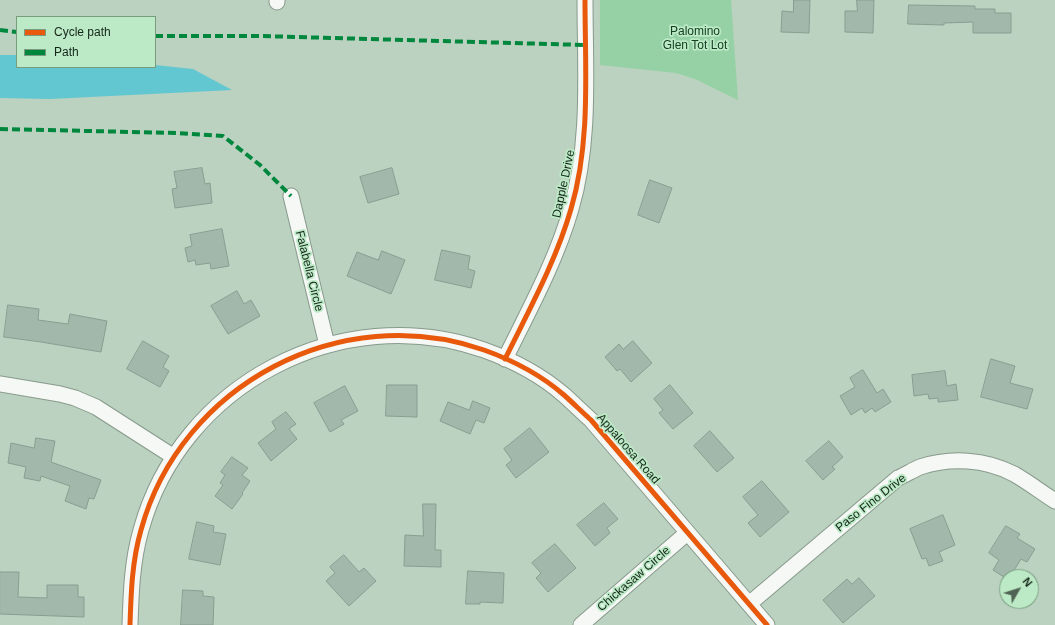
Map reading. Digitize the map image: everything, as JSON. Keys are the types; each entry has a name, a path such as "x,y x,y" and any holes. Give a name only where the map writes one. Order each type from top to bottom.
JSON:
{"street":[{"name":"Dapple Drive","path":"505,359 554,257 566,226 576,188 585,118 584,0"},
{"name":"Falabella Circle","path":"291,196 327,345"},
{"name":"Appaloosa Road","path":"130,625 132,574 141,530 159,483 174,457 202,421 229,395 276,364 327,345 347,340 384,336 428,337 447,340 483,350 533,373 564,395 591,420 767,625"},
{"path":"0,384 75,398 96,408 174,457"},
{"name":"Paso Fino Drive","path":"749,604 898,478 920,468 943,462 976,462 999,468 1014,474 1055,501"},
{"name":"Chickasaw Circle","path":"581,625 687,533"}],"green space":[{"name":"Palomino Glen Tot Lot","path":"600,0 731,0 738,100 695,79 676,73 600,65"}],"water":[{"path":"0,55 16,55 16,68 156,68 156,65 193,69 232,90 50,99 0,98"}],"building":[{"path":"794,0 810,0 809,33 781,32 782,11 793,12"},
{"path":"857,0 874,0 873,33 845,32 845,11 857,11"},
{"path":"909,5 975,6 975,9 995,9 995,13 1011,13 1011,33 973,33 973,22 944,23 944,25 908,24"},
{"path":"202,168 205,184 210,183 212,203 175,208 172,189 177,188 174,172"},
{"path":"392,168 399,194 368,203 360,177"},
{"path":"650,180 672,188 659,223 638,215"},
{"path":"222,229 229,266 211,269 210,263 196,265 195,260 188,262 185,248 192,246 190,235"},
{"path":"442,250 470,256 468,269 475,271 471,288 435,280"},
{"path":"382,251 405,260 391,294 347,276 357,252 378,260"},
{"path":"237,291 244,304 251,300 260,316 228,334 211,306"},
{"path":"8,305 39,309 38,320 68,324 70,314 107,321 101,352 4,337"},
{"path":"143,341 169,356 163,367 169,371 160,387 127,369"},
{"path":"633,341 652,363 631,382 620,369 617,371 605,357 619,344 623,349"},
{"path":"991,359 1015,366 1010,383 1033,389 1027,409 981,397"},
{"path":"863,370 877,393 883,389 891,402 875,412 872,408 865,413 862,408 851,415 840,396 855,387 850,378"},
{"path":"945,371 947,386 956,384 958,400 938,402 938,398 929,399 928,394 914,396 912,375"},
{"path":"387,385 417,385 417,417 386,416"},
{"path":"670,385 693,413 673,429 659,413 663,410 654,399"},
{"path":"345,386 358,411 341,420 344,424 330,432 314,403"},
{"path":"473,401 490,408 484,423 476,420 470,434 440,421 448,402 469,410"},
{"path":"286,412 296,424 289,429 297,439 271,461 258,443 276,429 272,422"},
{"path":"530,428 549,452 516,478 506,465 512,460 504,449"},
{"path":"710,431 734,458 717,472 694,446"},
{"path":"36,438 55,441 51,462 101,480 94,499 89,498 86,509 65,501 70,486 41,476 40,481 24,478 26,467 8,463 11,443 34,448"},
{"path":"829,441 843,457 832,467 835,469 823,480 806,461"},
{"path":"232,457 248,468 242,475 250,481 232,509 215,496 223,485 220,483 225,475 221,472"},
{"path":"762,481 789,512 760,537 748,523 758,515 743,497"},
{"path":"604,503 618,519 607,528 610,533 595,546 577,525"},
{"path":"423,504 436,504 435,550 441,550 441,567 404,566 405,535 423,536"},
{"path":"943,515 955,545 939,552 943,561 929,566 926,558 922,559 910,529"},
{"path":"197,522 214,526 213,532 226,534 220,565 189,559"},
{"path":"1006,526 1020,534 1017,538 1035,549 1027,562 1021,559 1015,569 999,569 999,574 993,570 999,560 989,553"},
{"path":"555,544 576,568 548,592 536,578 541,573 532,563"},
{"path":"344,555 359,572 364,568 376,581 349,606 326,581 335,573 330,567"},
{"path":"468,571 504,573 503,603 480,602 480,604 466,604"},
{"path":"0,572 19,572 18,597 47,598 47,585 78,585 78,597 84,597 84,617 0,614"},
{"path":"859,578 875,596 843,623 823,600 847,579 852,584"},
{"path":"183,590 203,591 203,596 214,597 213,625 181,625"}],"marked path":[{"path":"0,30 16,32"},
{"path":"156,36 261,36 585,45"},
{"path":"0,129 178,133 223,136 260,165 291,196"}],"cycle path":[{"path":"505,359 558,247 571,209 577,183 582,157 586,105 585,0"},
{"path":"130,625 134,565 141,530 161,478 191,433 229,396 274,366 323,346 376,336 430,337 484,350 505,358 546,381 564,395 591,420 767,625"}]}
